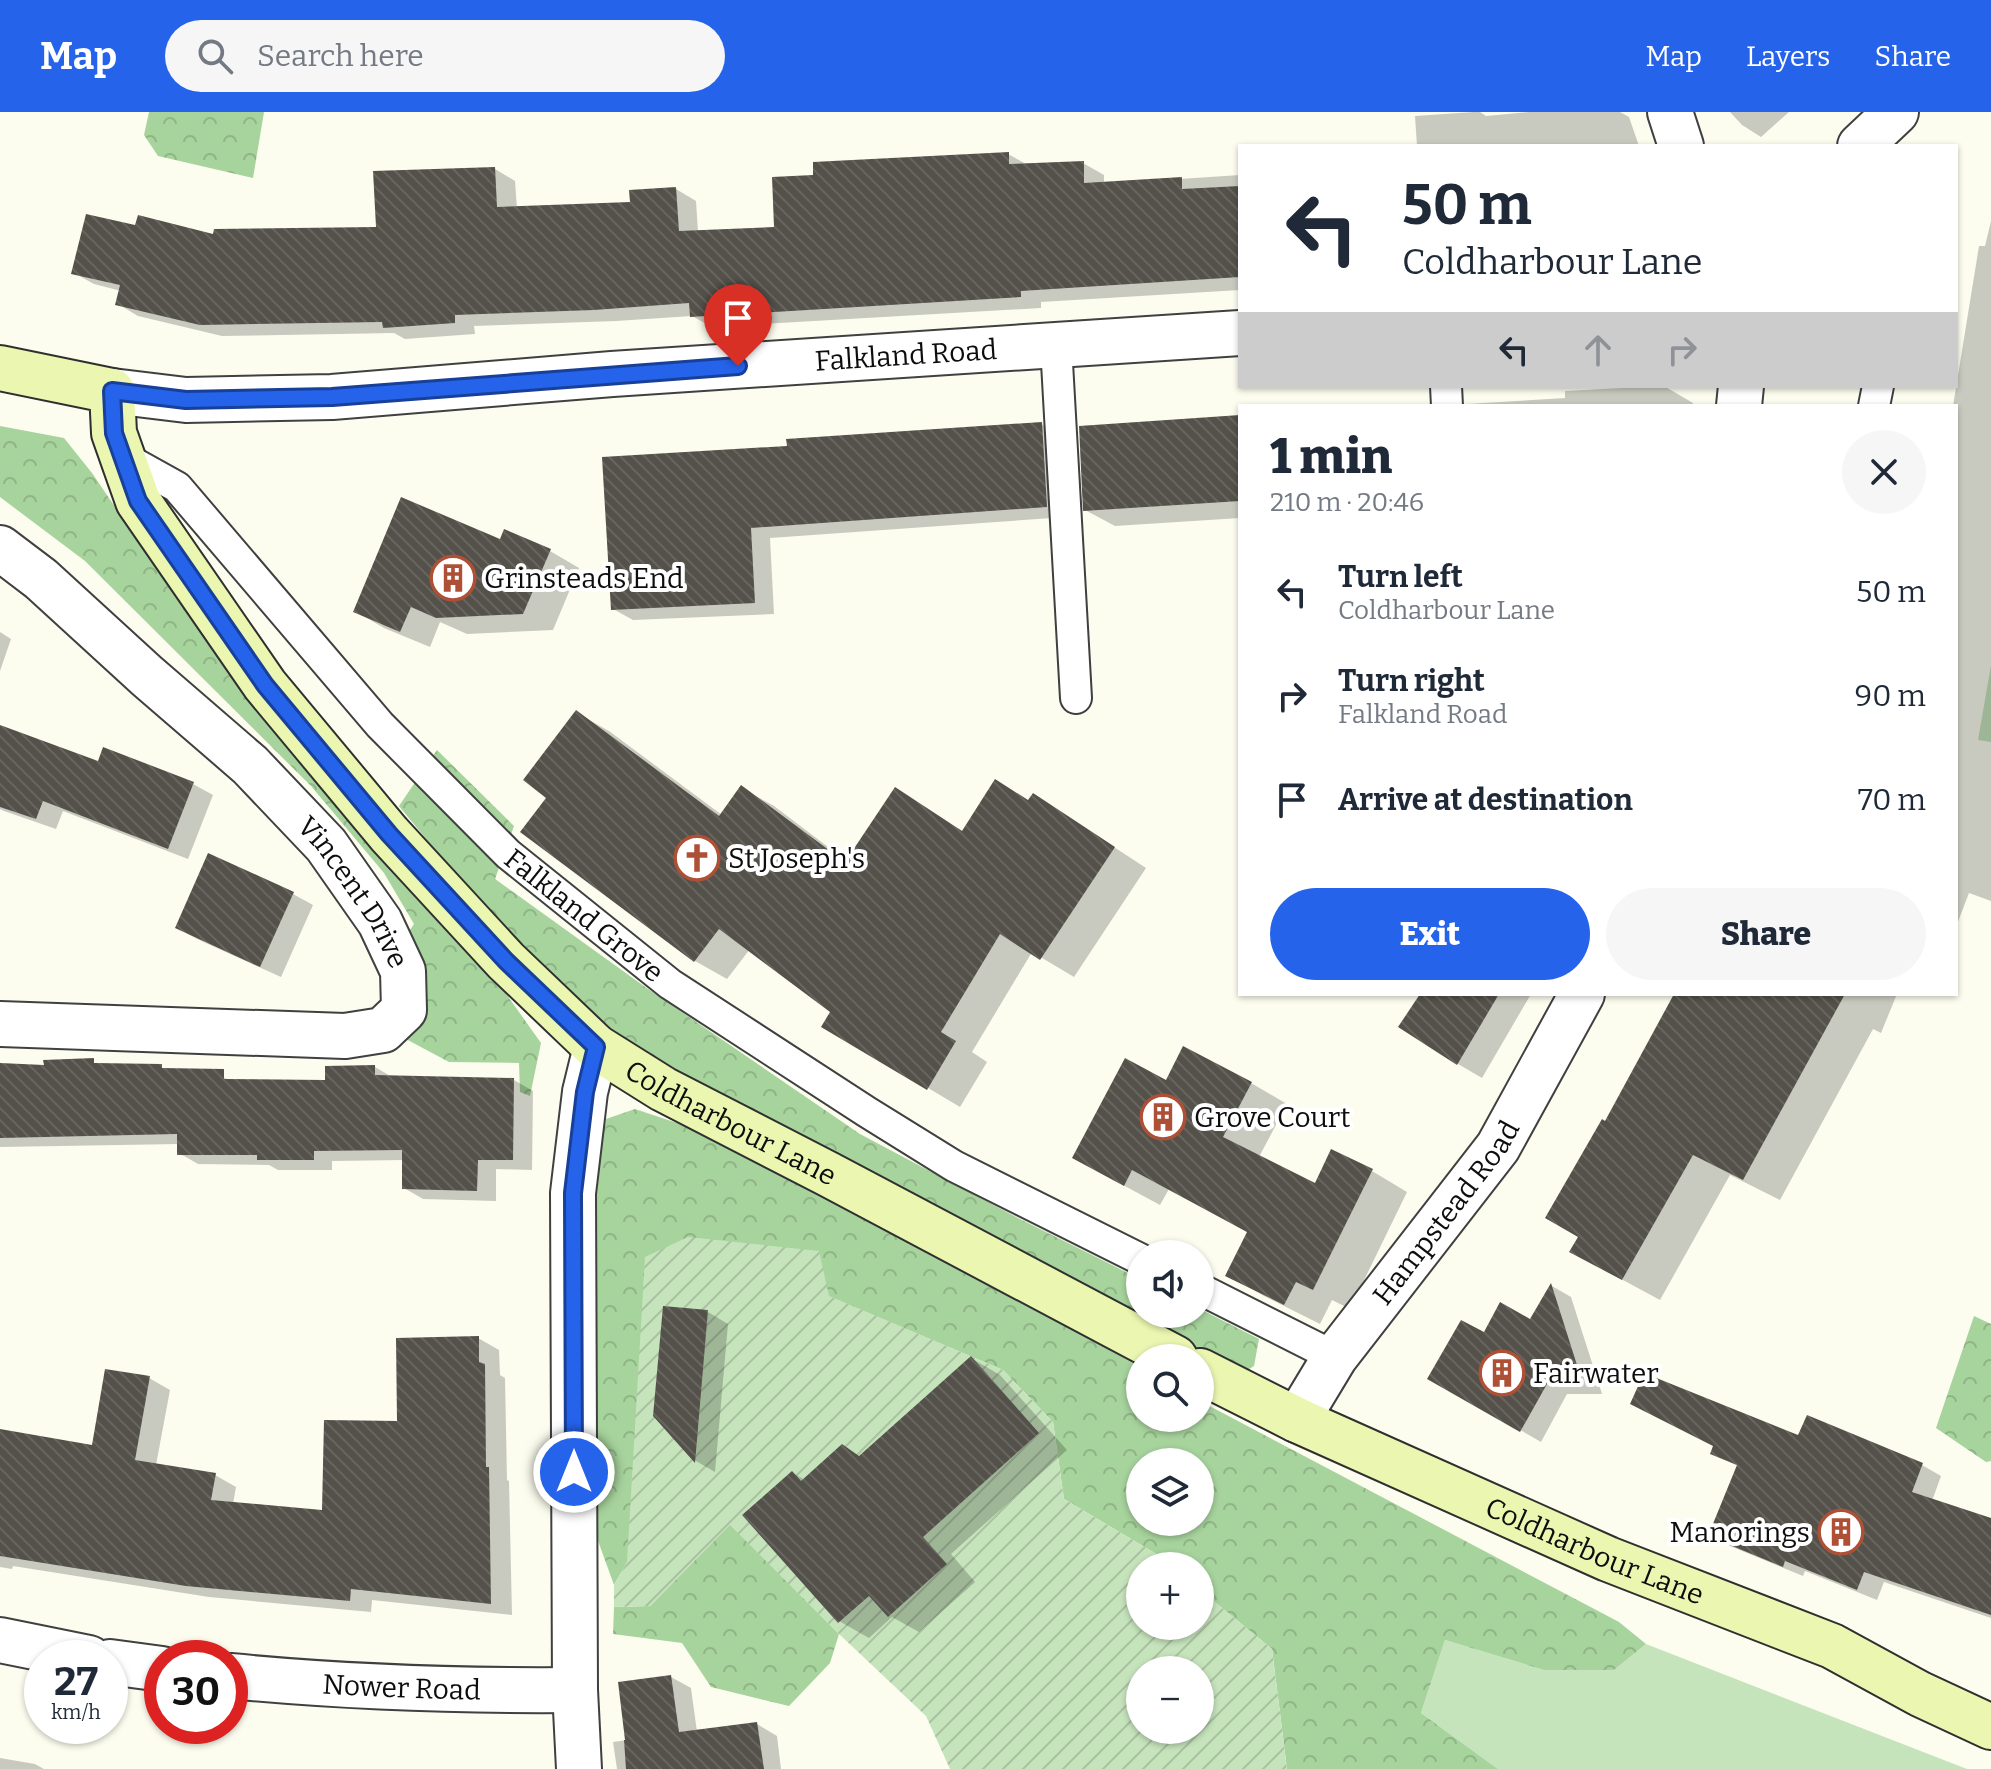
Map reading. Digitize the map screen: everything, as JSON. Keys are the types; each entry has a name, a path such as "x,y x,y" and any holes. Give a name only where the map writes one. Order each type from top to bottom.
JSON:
{"street":[{"path":"1670,112 1680,144"},
{"path":"1862,144 1896,112"},
{"name":"Falkland Road","path":"0,368 112,391 186,400 332,397 627,373 1238,333"},
{"name":"Coldharbour Lane","path":"112,391 114,433 138,501 265,685 389,834 506,961 596,1047 663,1089 1149,1344"},
{"name":"Vincent Drive","path":"0,548 41,579 250,765 326,845 386,934 403,971 404,1010 383,1030 345,1036 0,1024"},
{"name":"Hampstead Road","path":"1297,1420 1335,1357 1498,1147 1581,996"},
{"path":"579,1769 575,1690 573,1193 585,1092 596,1047"},
{"name":"Coldharbour Lane","path":"1214,1378 1297,1420 1608,1559 1832,1646 1920,1694 1991,1727"},
{"path":"0,1640 24,1645"},
{"name":"Nower Road","path":"248,1677 497,1690 575,1690"}],"lane":[{"path":"1056,345 1076,698"},
{"name":"Falkland Grove","path":"123,457 177,487 380,725 508,854 670,984 954,1166 1126,1252"},
{"path":"1214,1296 1335,1357"}],"green space":[{"path":"149,112 264,112 253,178 158,156 144,135"},
{"path":"0,426 64,438 92,473 192,620 356,822 502,988 541,1043 530,1096 520,1092 519,1063 449,1062 404,1038 399,946 414,924 384,873 311,786 85,561 0,497"},
{"path":"1991,665 1991,742 1978,740"},
{"path":"437,750 514,826 495,879 648,989 860,1134 1126,1272 1126,1316 688,1083 600,1028 488,914 399,806"},
{"path":"635,1109 689,1127 856,1209 1126,1359 1126,1432 1214,1432 1214,1408 1619,1622 1646,1644 1614,1670 1544,1670 1445,1640 1421,1713 1498,1769 1287,1769 1272,1649 1214,1601 1214,1552 1153,1552 1126,1536 1214,1536 1214,1448 1126,1448 1126,1536 1064,1499 1053,1422 1003,1370 828,1296 627,1562 614,1585 597,1538 593,1191 606,1119"},
{"path":"688,1237 819,1251 829,1296 1003,1370 1053,1422 1064,1499 1153,1552 1126,1552 1126,1640 1214,1640 1214,1601 1272,1649 1287,1769 950,1769 926,1716 730,1525 650,1606 614,1607 614,1585 627,1562 645,1257"},
{"path":"1214,1316 1259,1339 1254,1366 1238,1376 1214,1363 1214,1344 1178,1344 1148,1328 1214,1328"},
{"path":"1974,1316 1991,1324 1991,1461 1986,1462 1936,1428"},
{"path":"730,1524 839,1634 830,1663 789,1706 711,1687 682,1643 613,1634 614,1607 650,1606"},
{"path":"1445,1640 1544,1670 1614,1670 1646,1644 1967,1769 1498,1769 1421,1713"}],"building":[{"path":"1009,152 1009,164 1084,161 1084,183 1182,177 1182,189 1238,186 1238,277 1021,291 1021,297 690,317 689,303 455,315 455,323 383,328 382,322 200,325 115,305 120,285 71,274 86,214 135,225 138,215 213,234 214,229 376,227 373,171 495,167 497,207 630,202 629,190 676,187 679,231 774,227 772,177 813,175 813,162"},
{"path":"1238,415 1238,501 1083,511 1079,426"},
{"path":"1042,422 1047,507 751,528 755,603 611,610 602,457 787,446 786,439"},
{"name":"Grinsteads End","path":"401,497 500,539 504,529 551,549 523,614 436,618 411,607 400,632 353,612"},
{"path":"576,710 719,816 741,785 845,862 895,787 962,831 995,779 1028,800 1033,793 1115,847 1040,960 1000,934 941,1032 956,1041 927,1090 821,1027 830,1012 719,929 694,962 520,832 546,798 523,780"},
{"path":"0,725 98,761 103,747 194,782 168,849 43,801 36,819 0,807"},
{"path":"208,853 294,892 260,967 175,928"},
{"path":"1419,996 1498,996 1457,1065 1398,1027"},
{"path":"1673,996 1844,996 1743,1180 1693,1155 1622,1280 1569,1252 1578,1237 1545,1218 1602,1119 1605,1121"},
{"path":"1183,1046 1252,1082 1223,1137 1315,1183 1331,1149 1373,1169 1313,1290 1296,1282 1284,1305 1225,1276 1247,1232 1132,1170 1124,1186 1072,1158 1125,1058 1166,1080"},
{"path":"94,1058 94,1063 224,1069 224,1079 325,1080 325,1066 375,1065 375,1075 514,1078 513,1160 478,1160 477,1191 402,1189 402,1150 314,1151 314,1160 257,1160 257,1155 177,1155 177,1134 0,1138 0,1063 44,1065 43,1060"},
{"name":"Fairwater","path":"1551,1283 1583,1384 1547,1384 1520,1432 1427,1379 1461,1320 1484,1332 1500,1302 1530,1319"},
{"path":"663,1306 708,1310 695,1463 653,1416"},
{"path":"479,1336 479,1362 485,1364 491,1604 351,1589 350,1601 186,1586 0,1556 0,1429 92,1445 105,1369 150,1376 135,1460 216,1473 211,1500 322,1510 324,1420 397,1421 396,1338"},
{"path":"971,1356 1039,1433 923,1537 947,1564 888,1617 869,1596 838,1623 742,1515 792,1471 801,1481 842,1444 859,1456"},
{"path":"1644,1373 1798,1435 1807,1415 1923,1463 1912,1492 1991,1518 1991,1615 1864,1572 1857,1590 1785,1561 1783,1567 1708,1536 1737,1465 1710,1454 1713,1446 1630,1404"},
{"path":"671,1675 679,1732 757,1722 764,1769 626,1769 618,1682"}],"place":[{"name":"Grinsteads End","path":"453,578"},
{"name":"St Joseph's","path":"697,858"},
{"name":"Grove Court","path":"1163,1117"},
{"name":"Fairwater","path":"1502,1373"},
{"name":"Manorings","path":"1841,1532"}],"route":[{"path":"574,1472 573,1193 585,1092 596,1047 506,961 389,834 265,685 138,501 114,433 112,391 186,400 332,397 738,366"}]}
